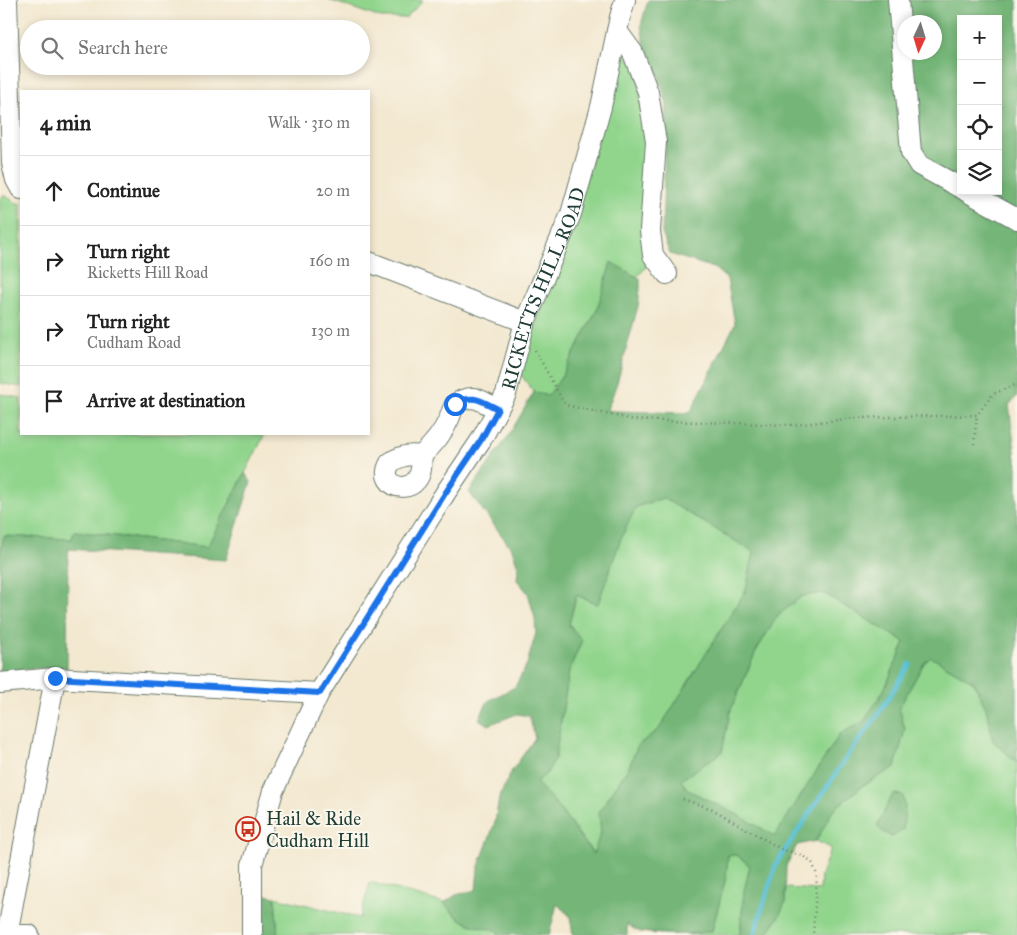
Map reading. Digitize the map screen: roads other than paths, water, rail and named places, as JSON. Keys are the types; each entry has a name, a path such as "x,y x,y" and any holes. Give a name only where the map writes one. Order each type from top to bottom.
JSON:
{"street":[{"path":"7,0 12,163 16,180 20,187"},
{"name":"RICKETTS HILL ROAD","path":"252,935 252,865 273,791 320,693 446,492 481,440 506,394 525,322 571,214 601,108 625,0"},
{"path":"898,0 911,152 919,166 957,186"},
{"path":"617,31 633,53 648,92 656,142 650,231 653,255 666,274"},
{"path":"973,195 1017,219"},
{"path":"370,262 525,322"},
{"path":"421,456 437,439 449,420 454,407 459,402 470,398 476,399 498,409"},
{"path":"0,683 55,678 320,693"},
{"path":"29,935 7,935 55,678"}],"waterway":[{"path":"754,935 776,864 848,755 875,719 910,664"}],"place":[{"name":"Hail & Ride Cudham Hill","path":"248,829"}]}
